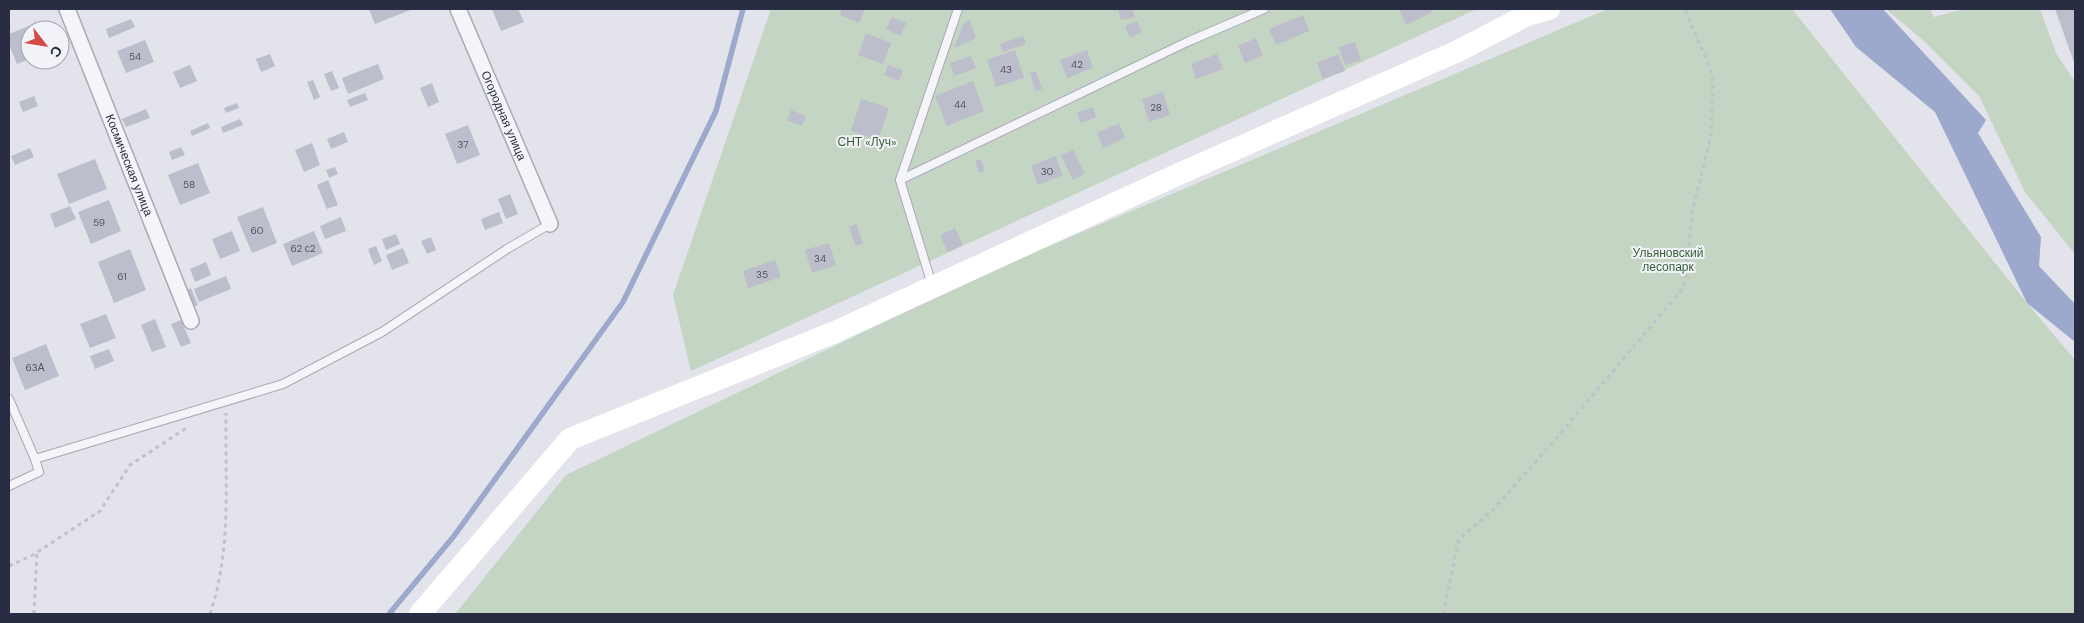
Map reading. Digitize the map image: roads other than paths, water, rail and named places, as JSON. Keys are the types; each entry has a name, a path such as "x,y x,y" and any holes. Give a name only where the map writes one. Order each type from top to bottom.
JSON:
{"street":[{"name":"Космическая улица","path":"67,9 192,321"},
{"name":"Огородная улица","path":"458,9 550,224"},
{"path":"420,614 570,439 835,332 1181,172 1458,51 1524,12 1549,9"}],"lane":[{"path":"933,288 900,180 958,9"},
{"path":"900,180 1187,42 1264,9"},
{"path":"35,459 283,384 382,332 507,249 550,224"},
{"path":"9,399 39,472 9,486"}],"water":[{"path":"1830,9 1883,9 1986,120 1978,133 2041,237 2039,266 2075,304 2075,342 2027,303 1935,112 1856,47"}],"waterway":[{"path":"389,614 454,536 623,302 716,111 743,9"}],"park label":[{"name":"СНТ «Луч»","path":"867,142"},
{"name":"Ульяновский лесопарк","path":"1668,260"}]}
